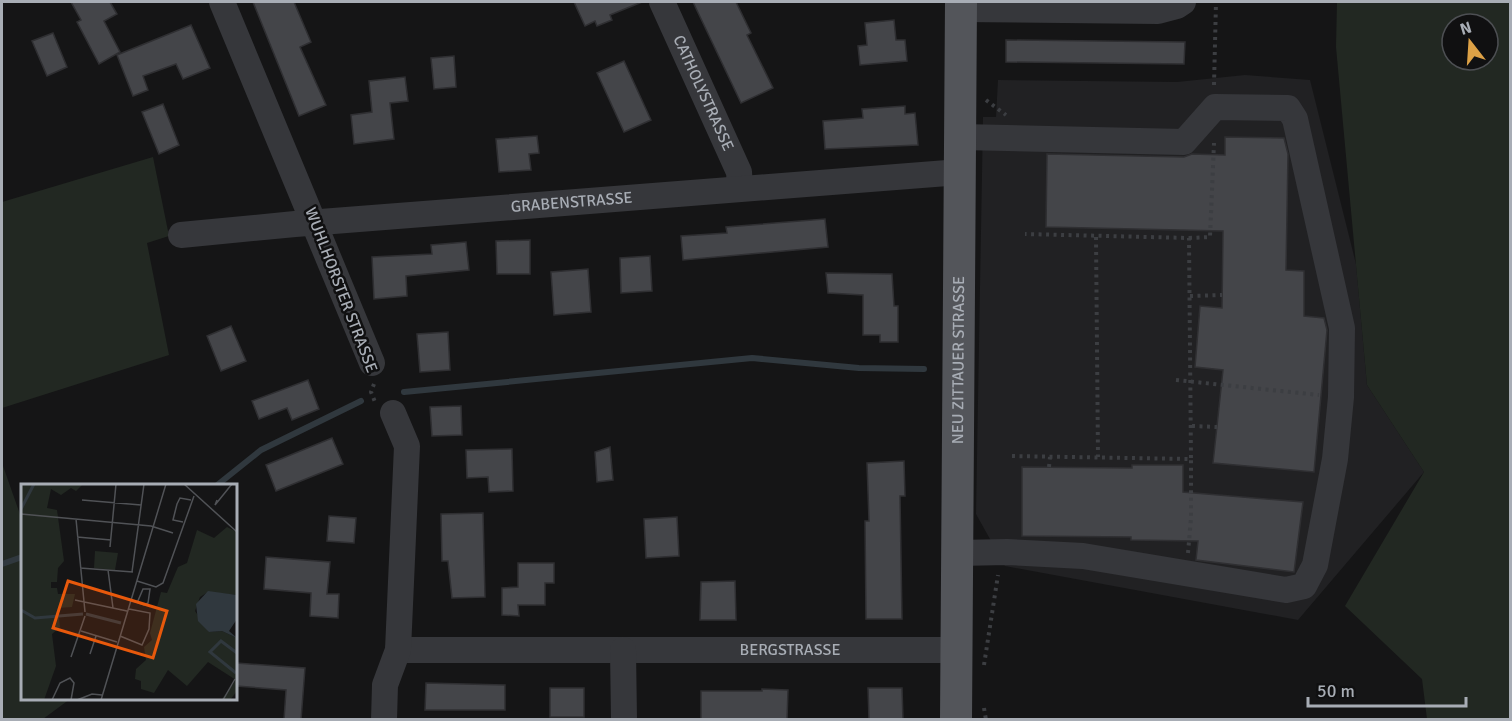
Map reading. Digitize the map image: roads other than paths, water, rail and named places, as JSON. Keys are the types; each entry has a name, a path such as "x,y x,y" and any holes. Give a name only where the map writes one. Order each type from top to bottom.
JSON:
{"main road":[{"name":"NEU ZITTAUER STRASSE","path":"956,720 961,5"}],"street":[{"name":"WUHLHORSTER STRASSE","path":"222,2 372,363"},
{"name":"CATHOLYSTRASSE","path":"662,2 739,172 740,187"},
{"path":"961,5 1065,5 1158,11 1183,2"},
{"path":"958,553 1004,552 1083,556 1186,571 1286,590 1304,586 1315,565 1335,459 1341,397 1342,328 1295,119 1288,108 1215,107 1184,142 961,137"},
{"name":"GRABENSTRASSE","path":"181,235 740,187 960,171"},
{"path":"384,720 386,685 398,650 407,446 393,413"},
{"name":"BERGSTRASSE","path":"398,650 956,650"},
{"path":"623,650 624,720"}],"waterway":[{"path":"404,392 752,358 859,368 924,369"},
{"path":"218,484 261,450 361,401"},
{"path":"2,564 21,557"}]}
